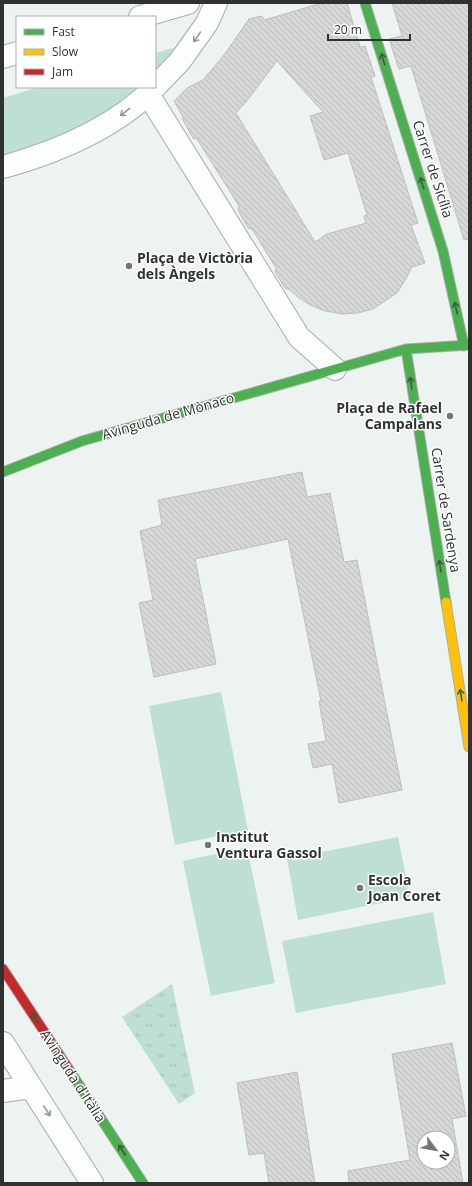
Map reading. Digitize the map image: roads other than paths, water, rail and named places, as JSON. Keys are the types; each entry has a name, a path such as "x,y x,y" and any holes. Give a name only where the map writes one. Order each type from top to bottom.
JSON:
{"street":[{"path":"143,16 188,3"},
{"path":"156,85 180,61 207,23 216,3"},
{"name":"Carrer de Sicília","path":"365,3 442,244 466,346"},
{"path":"3,57 16,53"},
{"path":"3,167 35,158 78,141 119,116 152,89 299,337 335,369"},
{"name":"Avinguda de Mònaco","path":"3,472 82,441 406,348 466,346"},
{"name":"Carrer de Sardenya","path":"406,348 469,747"},
{"name":"Avinguda d'Itàlia","path":"3,969 143,1183"},
{"path":"3,1043 92,1183"},
{"path":"3,1090 31,1087"}],"place":[{"name":"Plaça de Victòria dels Àngels","path":"129,266"},
{"name":"Plaça de Rafael Campalans","path":"450,416"},
{"name":"Institut Ventura Gassol","path":"208,845"},
{"name":"Escola Joan Coret","path":"360,888"}]}
